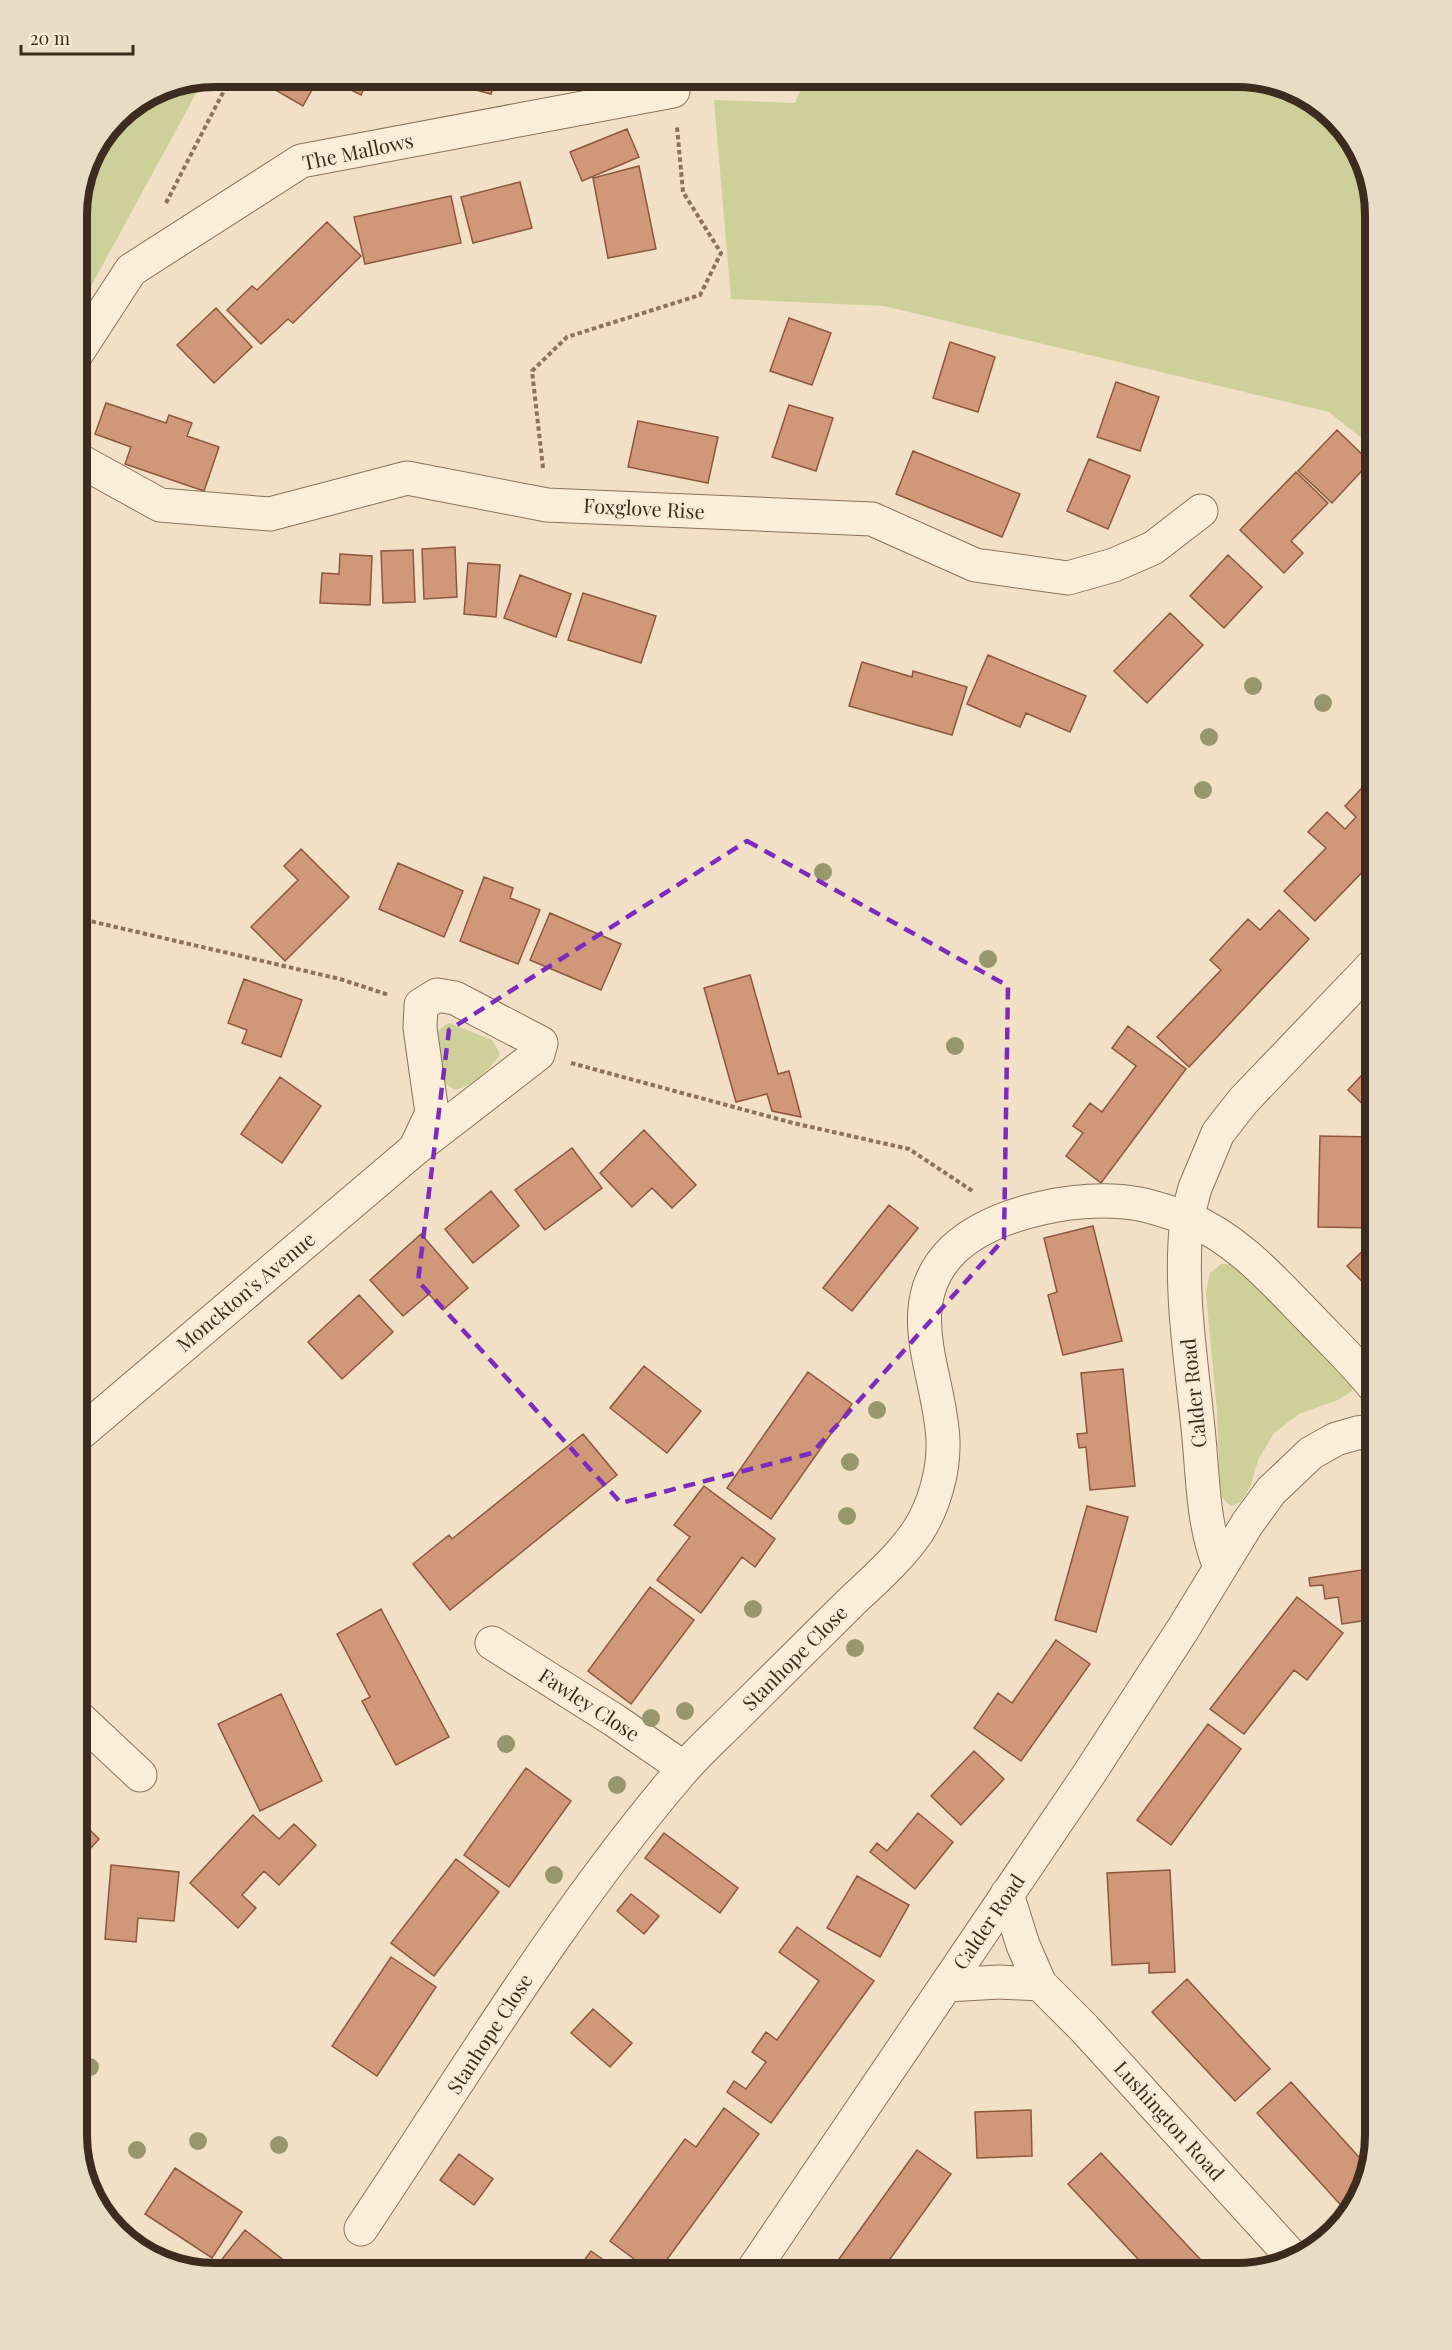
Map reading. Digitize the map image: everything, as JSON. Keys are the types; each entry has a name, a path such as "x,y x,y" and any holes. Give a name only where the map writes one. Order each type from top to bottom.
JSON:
{"street":[{"name":"The Mallows","path":"87,338 131,270 301,161 673,91"},
{"name":"Foxglove Rise","path":"87,465 160,505 270,514 407,478 547,505 872,519 975,565 1068,578 1114,565 1153,548 1201,511"},
{"name":"Calder Road","path":"1220,1567 1211,1547 1205,1504 1185,1316 1184,1245 1187,1218 1200,1172 1218,1133 1243,1101 1365,974"},
{"path":"421,1005 438,994 455,998 541,1043 538,1054"},
{"name":"Monckton's Avenue","path":"415,1149 432,1113 420,1028 421,1005"},
{"name":"Monckton's Avenue","path":"87,1428 415,1149 538,1054"},
{"name":"Stanhope Close","path":"361,2229 582,1898 631,1832 684,1768 880,1574 915,1535 926,1517 941,1472 943,1445 942,1422 923,1326 933,1276 957,1247 1012,1217 1036,1210 1091,1200 1141,1204 1187,1218"},
{"path":"1187,1218 1209,1227 1235,1245 1269,1276 1365,1376"},
{"name":"Calder Road","path":"757,2263 1108,1745 1184,1629 1220,1567 1271,1491 1311,1453 1336,1439 1365,1432"},
{"name":"Fawley Close","path":"492,1643 605,1714 684,1768"},
{"path":"87,1726 140,1775"},
{"name":"Lushington Road","path":"1007,1894 1023,1945 1040,1984 1084,2028 1288,2252"},
{"path":"947,1985 999,1982 1040,1984"}],"path":[{"path":"163,209 225,87"},
{"path":"547,505 532,371 567,337 700,295 721,253 683,192 673,91"},
{"path":"87,920 340,979 421,1005"},
{"path":"538,1054 793,1124 909,1149 1012,1217"}],"highlighted area":[{"path":"747,841 1008,986 1004,1239 812,1453 621,1503 418,1281 449,1030"}],"green space":[{"path":"802,87 1246,87 1262,89 1294,100 1321,119 1343,144 1352,158 1363,190 1365,215 1365,441 1329,412 884,306 731,299 714,100 795,103"},
{"path":"199,88 87,294 87,206 91,182 100,158 113,137 137,113 166,97"},
{"path":"449,1023 492,1040 500,1054 480,1076 468,1085 455,1090 446,1084 435,1042 441,1028"},
{"path":"1221,1264 1241,1267 1353,1387 1352,1391 1338,1400 1299,1414 1274,1433 1258,1460 1251,1485 1241,1502 1231,1506 1223,1499 1220,1488 1217,1412 1206,1293 1210,1273"}],"building":[{"path":"279,87 313,87 303,106 277,91"},
{"path":"345,87 365,87 361,95"},
{"path":"465,87 493,87 491,94"},
{"path":"627,129 639,157 582,181 570,152"},
{"path":"639,166 656,249 608,258 593,178"},
{"path":"520,182 532,228 473,243 461,197"},
{"path":"451,196 461,243 365,264 354,217"},
{"path":"327,222 361,256 293,323 288,319 261,344 227,310 252,286 257,290"},
{"path":"216,308 252,347 214,383 177,345"},
{"path":"789,318 831,333 812,385 770,371"},
{"path":"950,342 995,357 978,412 933,398"},
{"path":"1116,382 1159,397 1140,451 1097,437"},
{"path":"106,403 166,423 169,415 192,423 187,436 219,447 204,491 125,464 131,447 95,434"},
{"path":"789,405 833,418 816,471 772,457"},
{"path":"638,421 718,437 708,483 628,467"},
{"path":"1337,430 1365,457 1365,467 1332,503 1298,471"},
{"path":"913,451 1020,494 1002,537 896,494"},
{"path":"1089,459 1130,476 1108,529 1067,511"},
{"path":"1296,472 1328,503 1291,541 1303,553 1284,573 1240,530"},
{"path":"455,547 457,597 424,599 422,549"},
{"path":"413,550 415,602 383,603 381,551"},
{"path":"340,554 372,556 370,605 320,603 322,573 339,574"},
{"path":"1228,555 1262,587 1224,628 1190,596"},
{"path":"468,563 500,565 496,617 464,614"},
{"path":"520,575 571,594 556,637 504,618"},
{"path":"583,593 656,616 641,663 568,640"},
{"path":"1170,613 1203,645 1147,703 1114,671"},
{"path":"988,655 1086,696 1070,732 1026,713 1020,727 967,704"},
{"path":"862,662 912,677 913,671 967,687 952,735 849,706"},
{"path":"1365,785 1365,869 1315,921 1284,891 1326,848 1308,832 1327,812 1345,829 1356,817 1345,806"},
{"path":"301,849 349,897 285,961 251,927 298,880 284,866"},
{"path":"398,863 463,891 444,937 379,909"},
{"path":"484,877 513,888 510,898 540,910 518,964 460,941"},
{"path":"1279,910 1309,939 1189,1067 1157,1037 1221,970 1210,960 1248,919 1260,930"},
{"path":"550,913 621,944 601,990 530,960"},
{"path":"750,975 778,1074 789,1071 801,1117 772,1111 767,1094 736,1102 704,988"},
{"path":"244,979 302,1000 281,1057 242,1043 247,1030 228,1023"},
{"path":"1128,1026 1186,1069 1101,1183 1066,1156 1083,1133 1073,1126 1090,1103 1102,1112 1136,1066 1112,1048"},
{"path":"1365,1072 1365,1106 1348,1090"},
{"path":"280,1077 321,1106 282,1163 241,1134"},
{"path":"644,1130 696,1185 672,1208 652,1188 632,1207 600,1173"},
{"path":"1320,1136 1365,1137 1365,1228 1318,1227"},
{"path":"572,1148 602,1188 545,1230 515,1190"},
{"path":"491,1191 519,1226 473,1263 445,1229"},
{"path":"889,1205 918,1228 852,1311 823,1288"},
{"path":"1093,1226 1122,1341 1063,1355 1048,1295 1057,1292 1044,1238"},
{"path":"421,1234 468,1288 443,1310 429,1294 403,1316 370,1280"},
{"path":"1365,1249 1365,1285 1347,1266"},
{"path":"359,1295 393,1332 342,1379 308,1342"},
{"path":"644,1366 701,1411 667,1453 610,1408"},
{"path":"1123,1369 1135,1486 1090,1490 1086,1447 1079,1448 1077,1434 1087,1433 1081,1373"},
{"path":"808,1372 852,1404 771,1519 727,1488"},
{"path":"583,1434 617,1475 450,1610 413,1564 449,1535 452,1539"},
{"path":"704,1486 775,1539 755,1567 742,1557 701,1613 657,1580 690,1537 674,1525"},
{"path":"1087,1506 1128,1517 1096,1632 1055,1620"},
{"path":"1365,1570 1365,1621 1342,1624 1338,1597 1325,1599 1323,1585 1310,1586 1309,1578"},
{"path":"650,1587 694,1620 631,1704 588,1671"},
{"path":"1297,1597 1343,1633 1307,1680 1294,1670 1244,1734 1210,1709"},
{"path":"381,1609 449,1737 396,1765 362,1701 370,1697 337,1634"},
{"path":"1056,1640 1090,1664 1021,1761 974,1728 998,1693 1012,1703"},
{"path":"281,1694 322,1781 260,1811 218,1724"},
{"path":"1208,1724 1241,1749 1171,1845 1137,1820"},
{"path":"974,1751 1004,1779 961,1825 931,1796"},
{"path":"526,1768 571,1801 509,1887 464,1855"},
{"path":"918,1813 953,1842 915,1889 870,1852 877,1843 887,1851"},
{"path":"253,1815 279,1839 294,1824 316,1845 279,1885 264,1871 242,1895 256,1908 238,1928 190,1883"},
{"path":"87,1827 99,1839 87,1852"},
{"path":"664,1833 738,1888 720,1913 645,1858"},
{"path":"456,1859 499,1892 434,1976 391,1943"},
{"path":"111,1865 179,1872 174,1921 138,1918 136,1942 105,1939"},
{"path":"1170,1870 1175,1972 1149,1973 1149,1963 1112,1965 1107,1873"},
{"path":"857,1876 909,1905 880,1957 827,1928"},
{"path":"631,1894 659,1916 644,1934 617,1911"},
{"path":"797,1927 874,1981 771,2123 727,2092 734,2081 746,2089 766,2062 752,2052 766,2032 777,2040 819,1981 779,1952"},
{"path":"391,1957 436,1987 377,2076 332,2046"},
{"path":"1187,1979 1270,2069 1235,2101 1152,2012"},
{"path":"593,2009 632,2043 610,2067 571,2033"},
{"path":"1291,2082 1362,2161 1355,2184 1343,2207 1257,2113"},
{"path":"724,2108 759,2134 664,2263 640,2263 610,2241 685,2139 696,2147"},
{"path":"1031,2110 1032,2156 977,2158 975,2112"},
{"path":"917,2150 951,2174 887,2263 836,2263"},
{"path":"1101,2153 1204,2263 1142,2263 1068,2184"},
{"path":"459,2154 493,2179 474,2205 440,2180"},
{"path":"175,2168 242,2212 212,2258 145,2214"},
{"path":"245,2230 287,2263 219,2263"},
{"path":"591,2251 608,2263 582,2263"}]}
